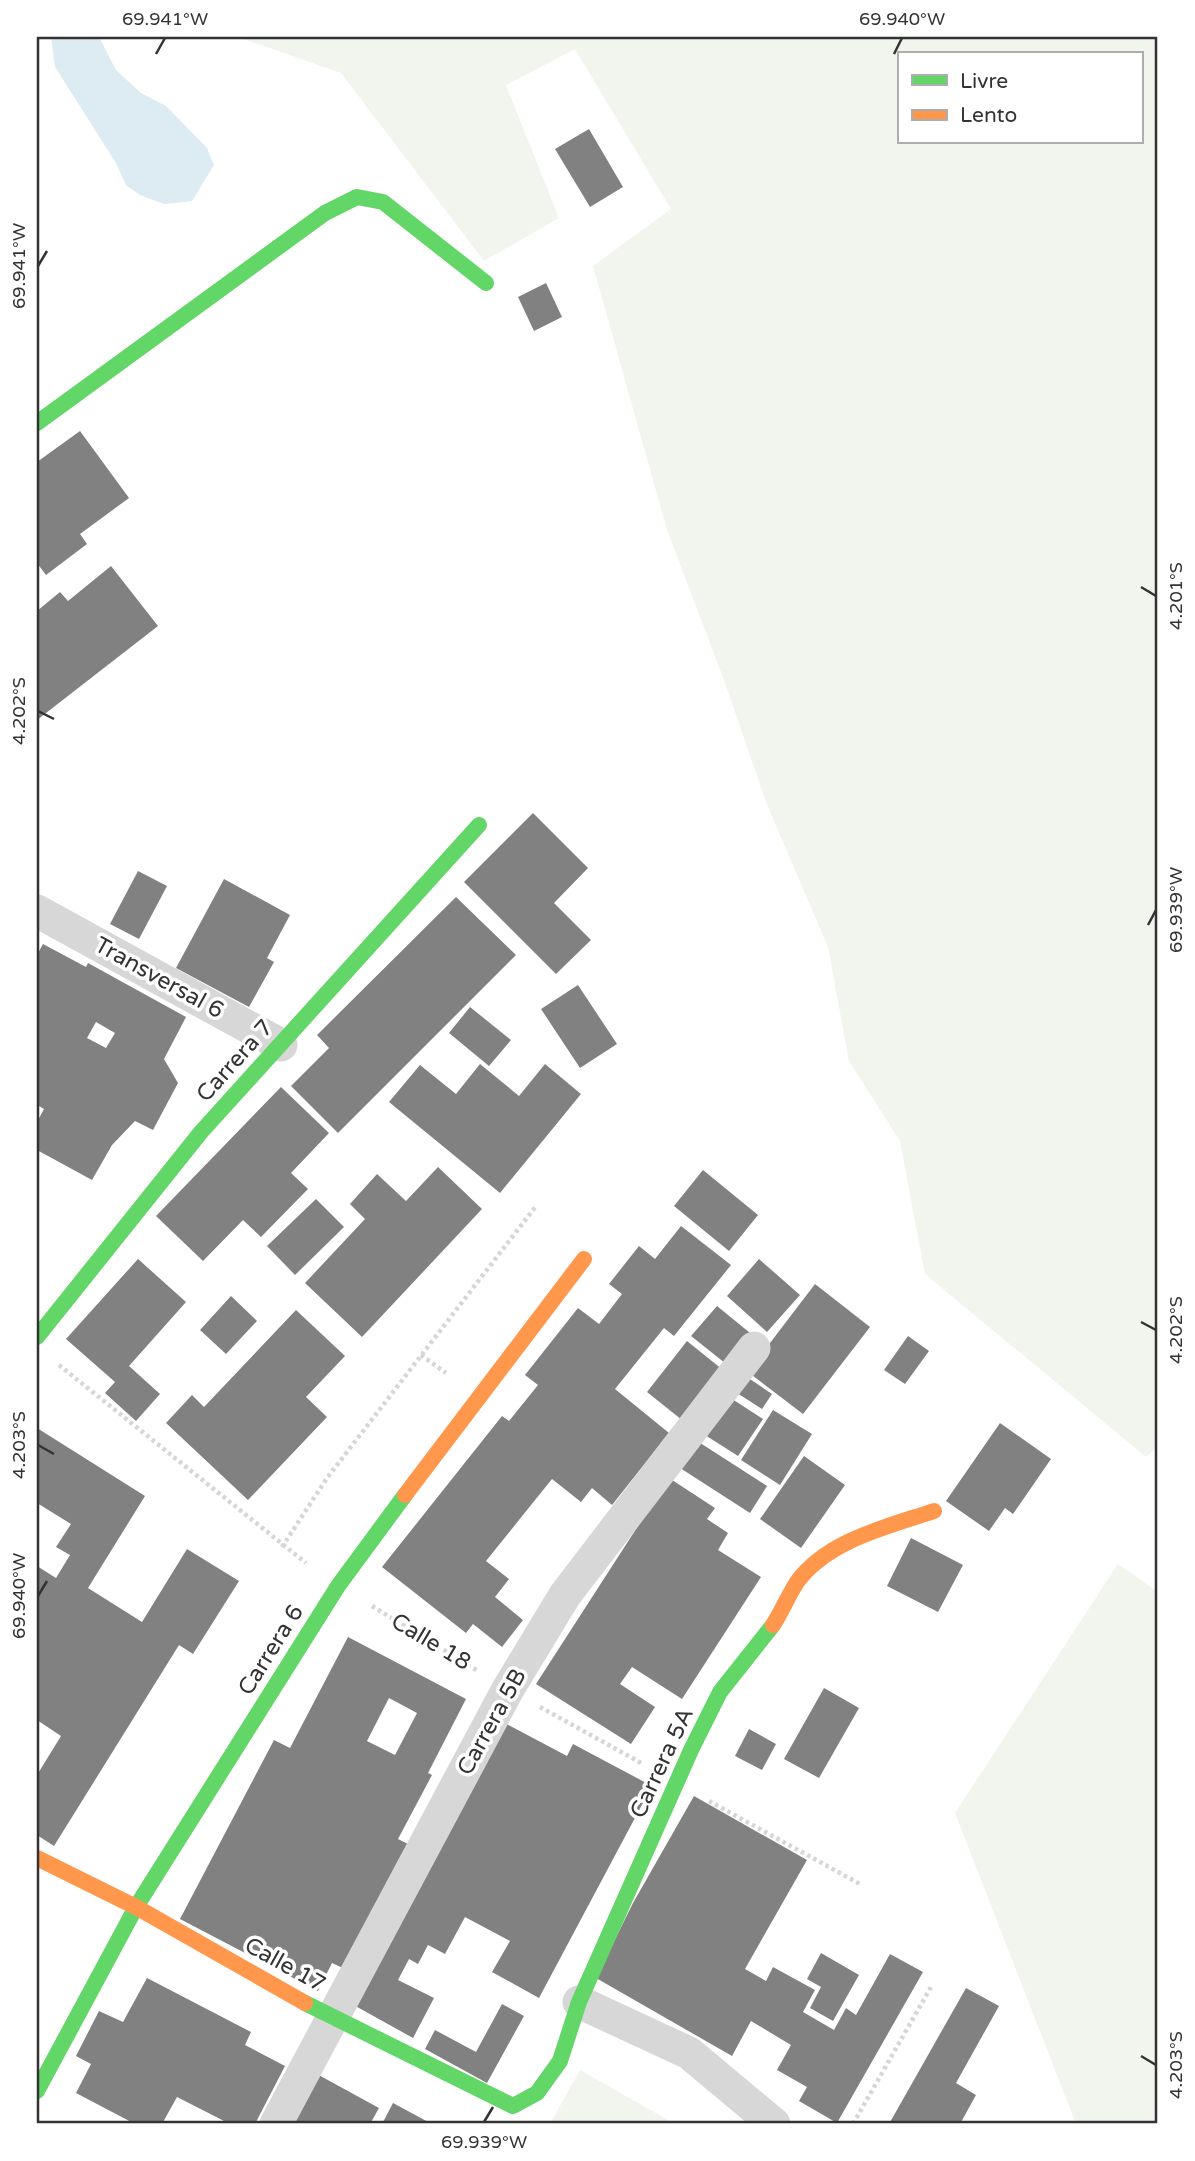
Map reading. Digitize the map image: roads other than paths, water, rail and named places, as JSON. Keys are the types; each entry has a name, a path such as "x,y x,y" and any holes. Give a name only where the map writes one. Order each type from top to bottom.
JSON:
{"street":[{"path":"37,422 325,213 357,197 383,202 486,283"},
{"name":"Carrera 7","path":"37,1337 201,1132 479,825"},
{"name":"Transversal 6","path":"37,911 281,1045"},
{"name":"Carrera 6","path":"37,2091 136,1907 338,1586 584,1259"},
{"name":"Carrera 5B","path":"276,2124 508,1689 565,1595 754,1348"},
{"name":"Carrera 5A","path":"513,2106 537,2092 560,2061 579,2002 720,1692 775,1622 798,1581 824,1557 862,1535 934,1511"},
{"name":"Calle 17","path":"37,1858 136,1907 334,2019 513,2106"},
{"path":"579,2002 689,2053 774,2124"}]}
